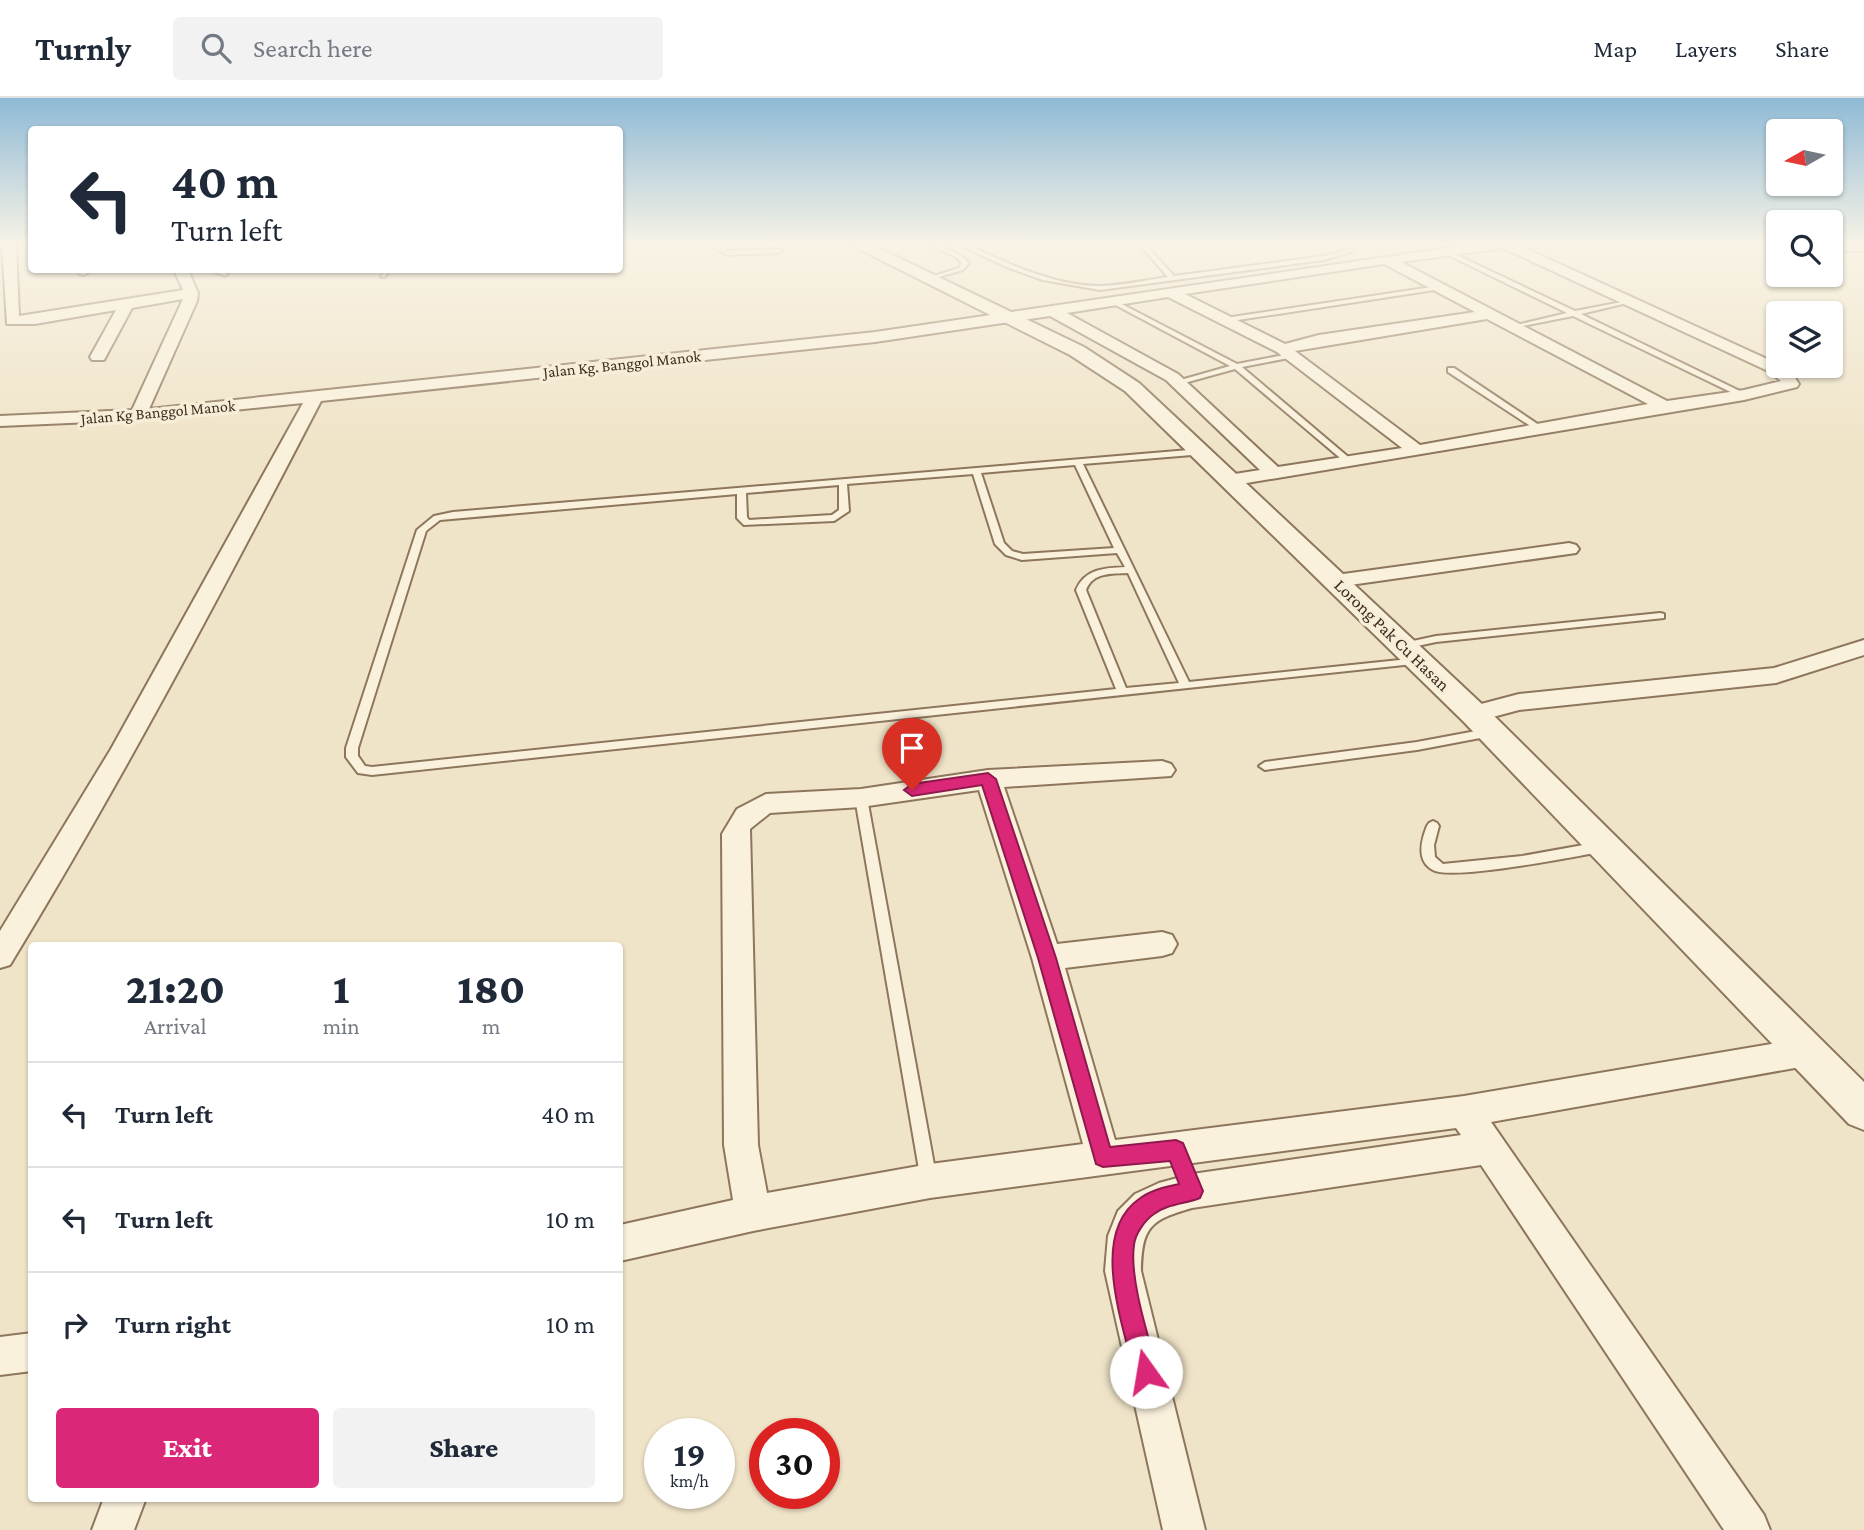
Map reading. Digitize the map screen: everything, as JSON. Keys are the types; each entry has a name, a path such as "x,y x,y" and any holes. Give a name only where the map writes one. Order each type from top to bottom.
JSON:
{"street":[{"path":"12,311 12,321 36,320 88,311"},
{"path":"98,356 123,311"},
{"path":"138,415 186,311"},
{"name":"Lorong Pak Cu Hasan","path":"996,311 1077,351 1132,387 1483,723 1864,1110"},
{"name":"Jalan Kg. Banggol Manok","path":"315,397 875,337 1058,311"},
{"path":"1211,311 1287,352 1417,451"},
{"path":"1483,311 1665,406"},
{"path":"1229,480 1417,451 1665,406 1744,395 1791,384 1786,376 1772,368 1645,311"},
{"path":"1052,312 1159,368 1180,383 1273,472"},
{"path":"1287,352 1319,340 1489,314"},
{"path":"0,956 61,860 128,742 237,548 315,397"},
{"name":"Jalan Kg Banggol Manok","path":"0,421 138,415 315,397"},
{"path":"1336,581 1569,550"},
{"path":"1483,723 1519,702 1776,674 1864,647"},
{"path":"752,1213 741,1145 736,828 755,808 766,804 861,798 988,779 1162,771"},
{"path":"988,779 1047,958 1103,1157"},
{"path":"1047,958 1162,944"},
{"path":"623,1242 752,1213 930,1181 1464,1111 1806,1052"},
{"path":"1464,1111 1749,1530"},
{"path":"1184,1530 1127,1293 1123,1247 1127,1231 1143,1208 1156,1200 1192,1191 1487,1148"},
{"path":"1176,1150 1192,1191"},
{"path":"0,1356 28,1352"},
{"path":"113,1530 124,1502"}],"lane":[{"path":"1131,311 1236,366 1349,461"},
{"path":"1225,320 1286,311"},
{"path":"1566,311 1744,395"},
{"path":"1514,327 1586,311"},
{"path":"1180,383 1287,352"},
{"path":"1451,370 1541,429"},
{"path":"1201,452 453,515 430,522 422,530 352,748 352,757 355,765 362,770 372,771 1122,691 1411,654 1436,639 1660,616"},
{"path":"1078,462 1185,684"},
{"path":"976,470 1000,544 1009,553 1022,557 1120,550"},
{"path":"741,490 743,518 747,523 834,518 844,512 844,481"},
{"path":"1122,691 1082,590 1085,580 1094,574 1131,570"},
{"path":"1265,766 1418,746 1483,723"},
{"path":"861,798 930,1181"},
{"path":"1433,826 1427,857 1434,866 1442,869 1522,862 1604,846"}],"route":[{"path":"912,790 988,779 1047,958 1103,1157 1176,1150 1192,1191 1156,1200 1143,1208 1127,1231 1123,1247 1127,1293 1146,1372"}]}
